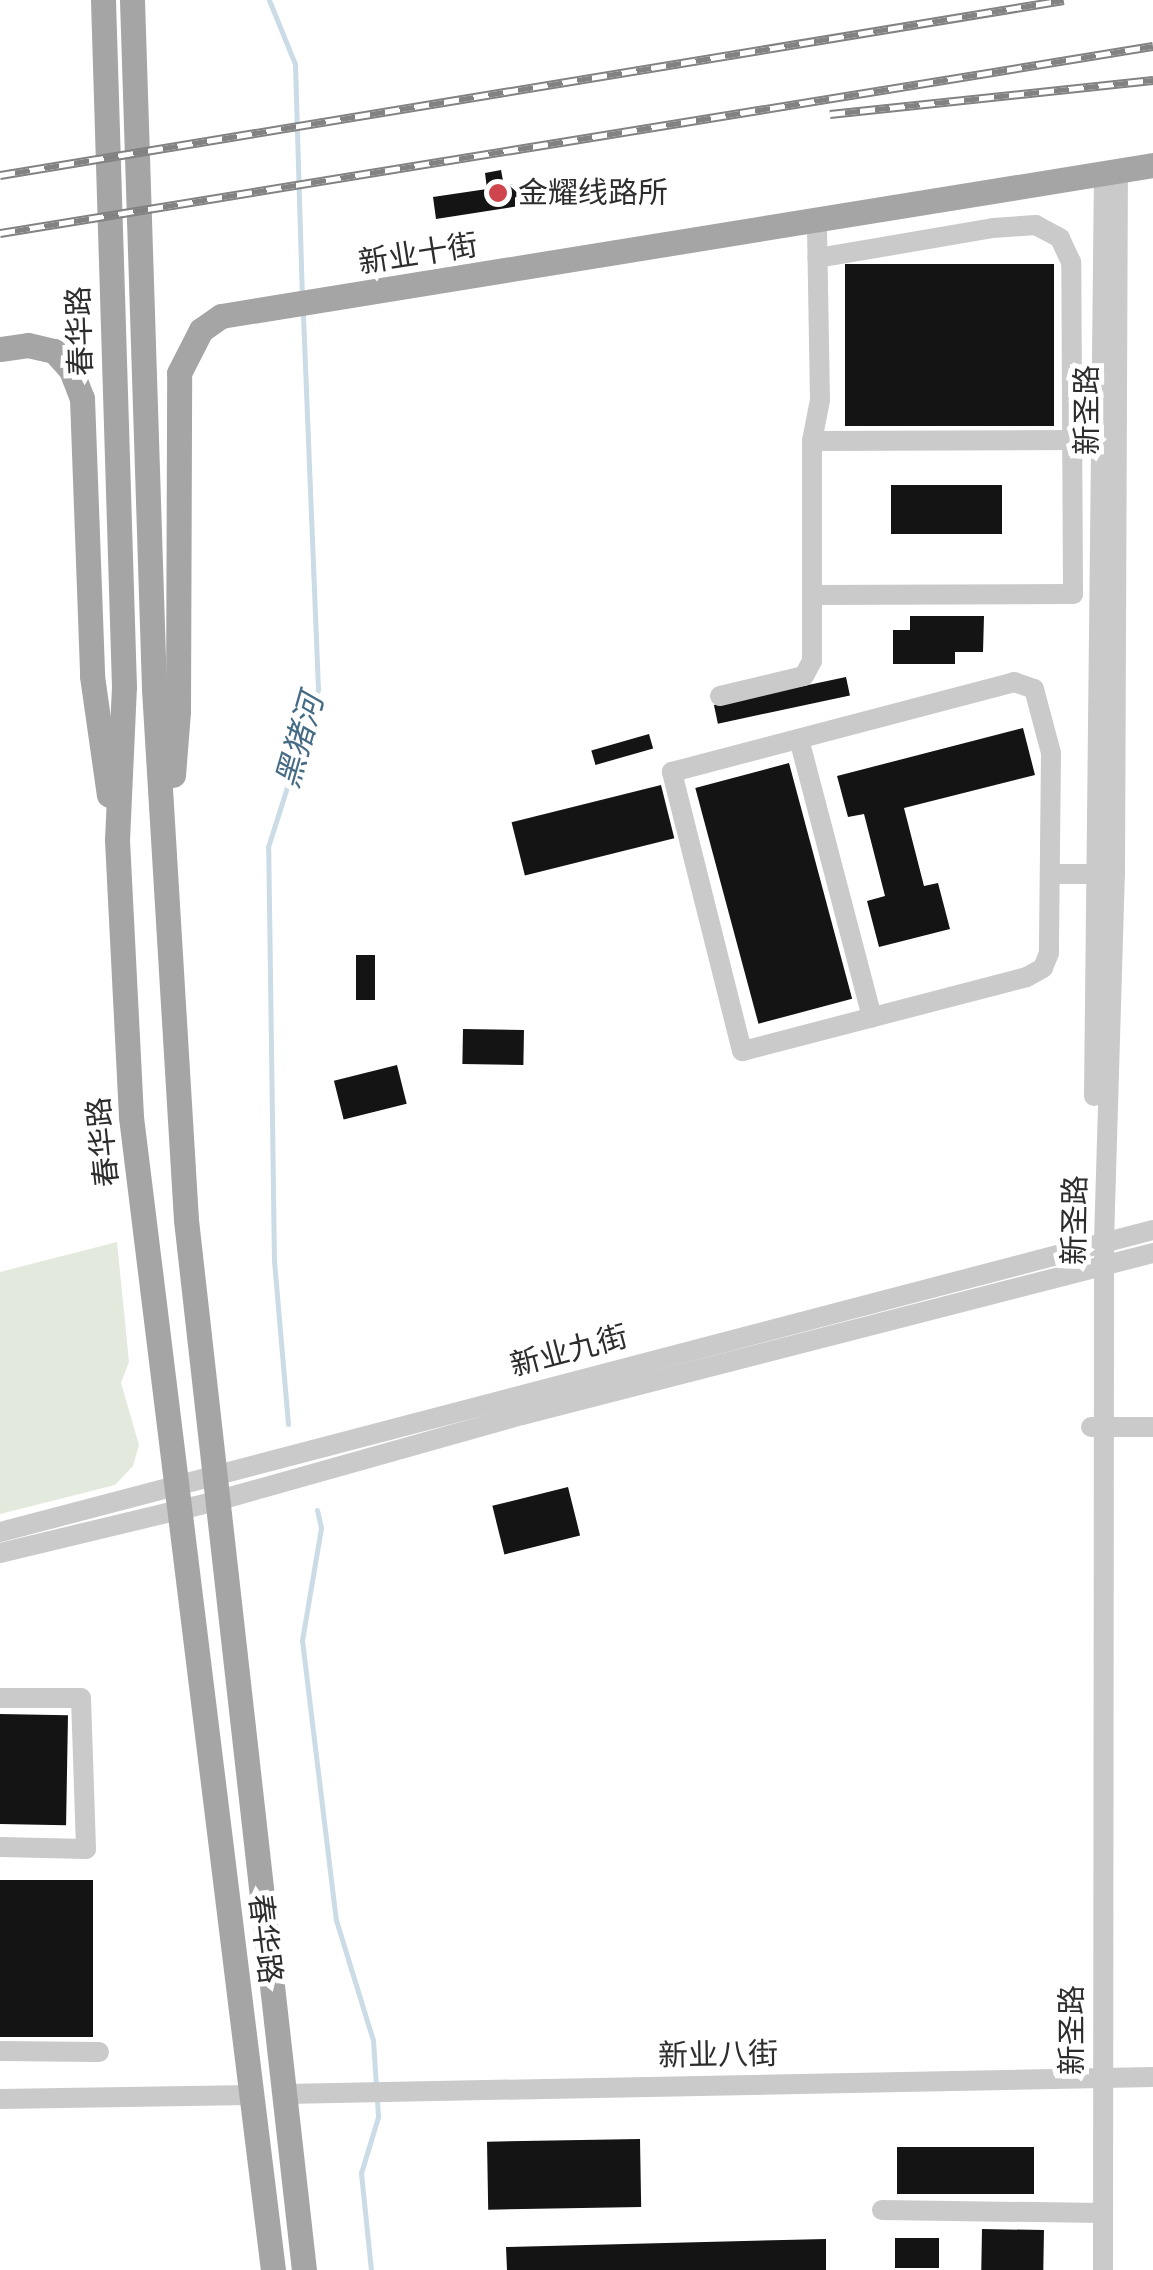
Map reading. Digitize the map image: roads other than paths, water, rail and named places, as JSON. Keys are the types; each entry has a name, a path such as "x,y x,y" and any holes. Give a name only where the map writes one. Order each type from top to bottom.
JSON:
{"main road":[{"name":"春华路","path":"103,0 123,668 117,840 131,1117 273,2270"},
{"name":"春华路","path":"132,0 154,688 166,835 186,1220 304,2270"},
{"name":"新业十街","path":"166,835 178,711 179,374 202,330 222,316 377,294 1153,165"},
{"path":"0,349 28,345 54,351 72,370 82,398 92,676 117,840"}],"street":[{"name":"新圣路","path":"1104,2270 1098,2212 1096,2077 1097,1242 1107,874 1111,172"},
{"path":"720,696 804,676 812,661 812,441 820,400 817,220"},
{"path":"818,258 993,228 1036,225 1060,238 1072,262 1072,594"},
{"path":"812,441 1072,440"},
{"path":"812,596 1109,595"},
{"path":"1014,682 1034,689 1050,753 1049,953 1043,968 1027,977 742,1051 672,772 799,739 1014,682"},
{"path":"799,739 872,1018"},
{"path":"1050,874 1107,874"},
{"name":"新业九街","path":"214,1490 1097,1242 1153,1230"},
{"name":"新业九街","path":"0,1532 214,1490 1153,1253"},
{"path":"1098,1427 1153,1426"},
{"name":"新业九街","path":"0,1553 178,1498"},
{"path":"0,1698 81,1698 86,1849 0,1848"},
{"path":"0,2051 100,2052"},
{"name":"新业八街","path":"285,2094 1153,2077"},
{"path":"0,2099 251,2095"},
{"path":"882,2210 1098,2212"},
{"name":"新圣路","path":"1092,2270 1098,2212"}],"waterway":[{"name":"黑猪河","path":"269,0 295,64 302,297"},
{"name":"黑猪河","path":"288,1424 274,1262 268,847 318,689 303,313"},
{"path":"317,1510 321,1528 302,1640 336,1920 373,2040 376,2087"},
{"path":"371,2270 361,2173 378,2117 377,2098"}],"railway":[{"path":"0,175 1064,0"},
{"path":"0,233 1153,46"},
{"path":"830,114 1153,80"}],"place":[{"name":"金耀线路所","path":"498,193"}]}
